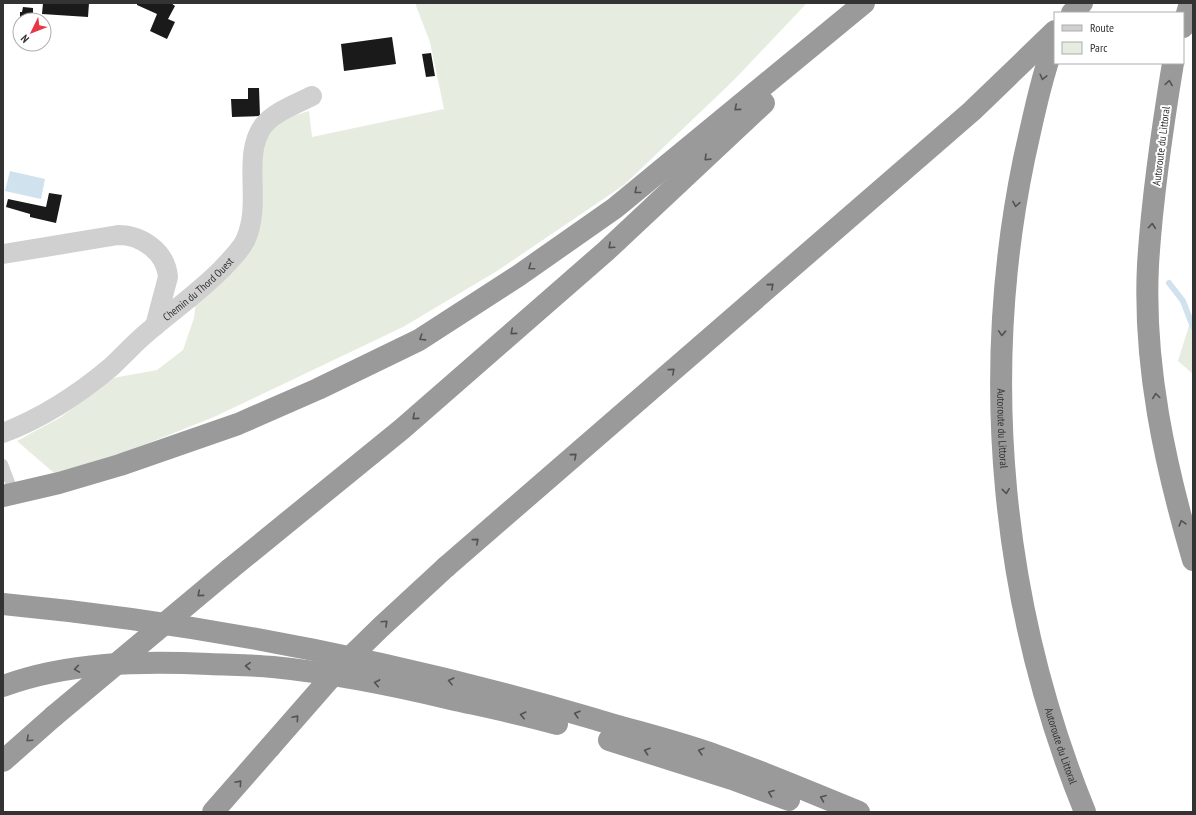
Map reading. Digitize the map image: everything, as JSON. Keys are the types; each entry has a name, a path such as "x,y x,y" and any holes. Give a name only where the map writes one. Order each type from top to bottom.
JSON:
{"highway":[{"path":"9,495 59,483 120,465 238,424 318,389 419,340 518,276 616,208 864,3"},
{"path":"3,761 54,716 230,569 402,428 606,251 766,101 864,3"},
{"path":"1073,12 1082,3"},
{"path":"1184,24 1190,3"},
{"path":"213,812 340,667 381,627 446,567 972,111 1054,32"},
{"name":"Autoroute du Littoral","path":"1054,43 1046,66 1034,115 1008,247 1002,309 1000,370 1002,461 1011,538 1031,638 1057,736 1085,812"},
{"name":"Autoroute du Littoral","path":"1172,64 1159,154 1148,265 1148,317 1152,368 1160,424 1178,511 1193,560"},
{"path":"3,604 73,610 203,630 298,646 423,673 529,700 717,756 859,812"},
{"path":"3,686 20,680 52,673 102,665 159,662 272,667 367,681 531,717 732,779 820,812"}],"street":[{"name":"Chemin du Thord Ouest","path":"3,434 23,425 81,390 111,366 155,326 198,292 234,256 244,242 254,212 252,155 255,142 264,126 282,112 312,96"},
{"path":"3,254 118,235 126,235 144,240 162,259 167,269 168,277 155,326"}],"lane":[{"path":"3,464 9,495"}],"green space":[{"path":"415,3 807,3 734,80 624,185 497,271 403,327 214,417 121,454 54,473 17,441 61,417 113,378 157,370 183,350 194,318 196,302 239,260 258,180 265,136 283,119 309,111 312,137 444,109 430,42"},
{"path":"1193,313 1193,374 1178,361"}],"water":[{"path":"10,171 45,179 41,199 5,191"}],"building":[{"path":"43,3 89,3 88,17 52,15 52,12 42,12"},
{"path":"137,3 171,3 175,6 168,19 175,22 167,39 150,31 157,14 137,5"},
{"path":"23,7 33,8 33,12 22,12"},
{"path":"392,37 396,64 344,71 341,44"},
{"path":"431,53 435,76 426,77 422,54"},
{"path":"248,88 259,88 260,116 232,117 231,99 248,99"},
{"path":"49,193 62,195 56,223 30,217 30,214 6,207 8,199 46,207"}],"waterway":[{"path":"1169,283 1183,301 1193,327"}]}
